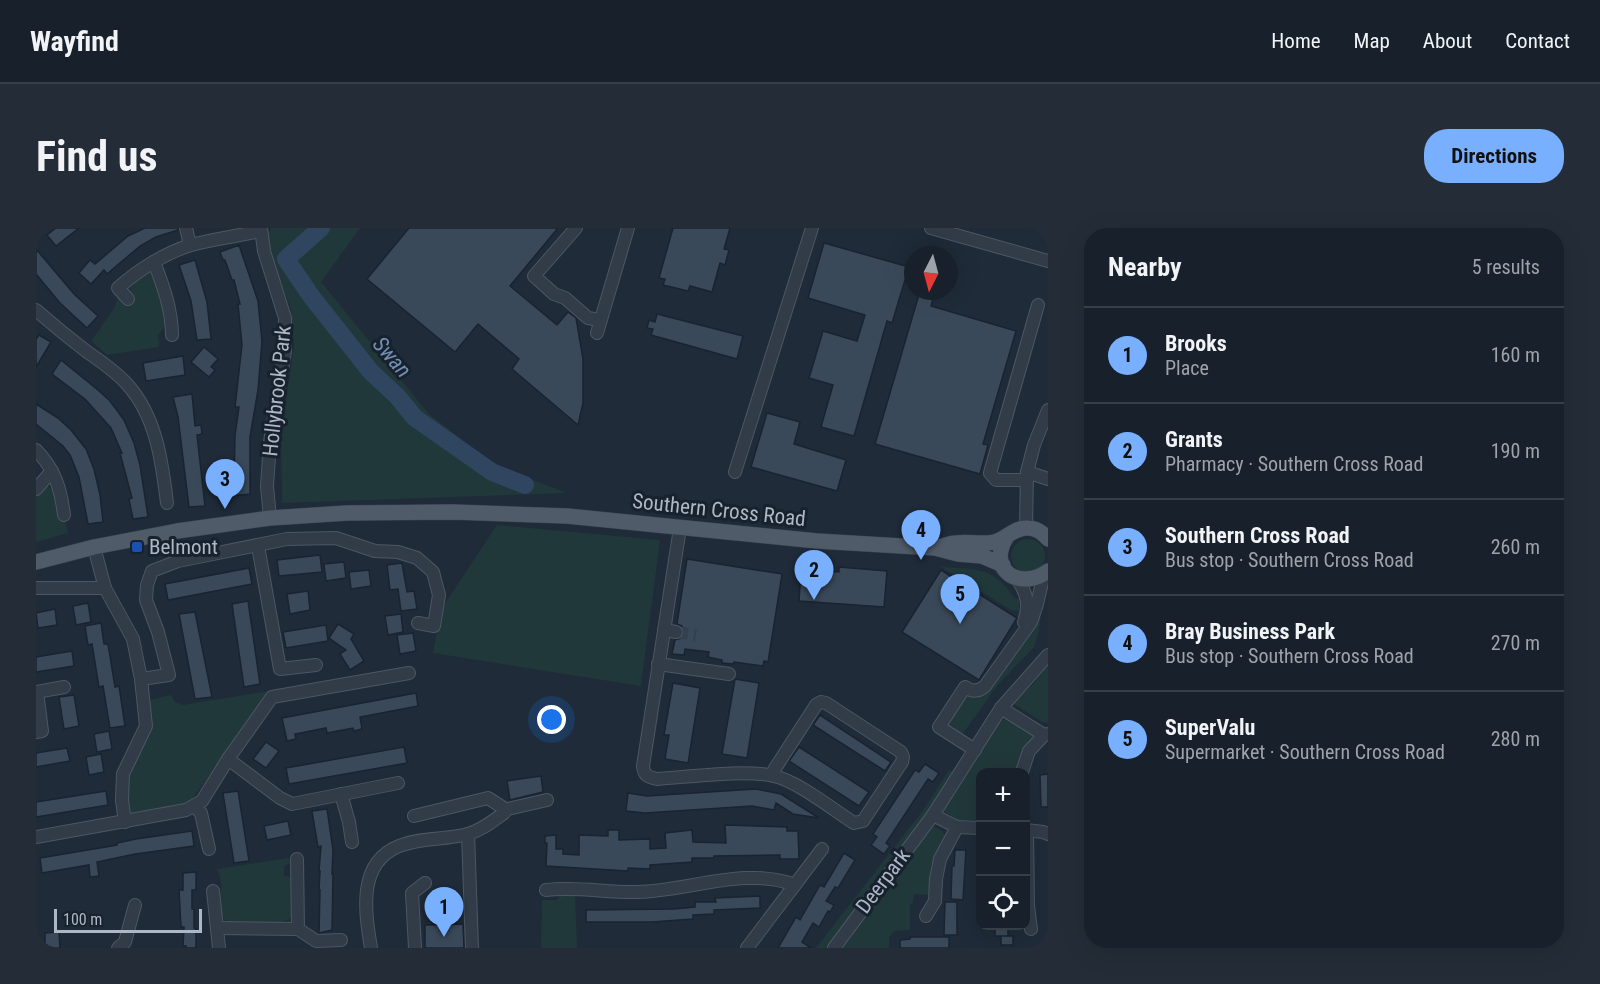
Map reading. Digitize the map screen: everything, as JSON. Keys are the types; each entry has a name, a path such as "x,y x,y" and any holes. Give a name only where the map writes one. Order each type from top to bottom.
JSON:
{"main road":[{"name":"Southern Cross Road","path":"36,562 94,547 177,531 270,518 347,513 487,512 567,516 817,541 935,548 958,554 982,556 1003,565 1009,574 1017,579"},
{"name":"Southern Cross Road","path":"935,548 957,543 987,543 1006,538 1016,530 1026,528"},
{"path":"1026,528 1040,531 1048,539"},
{"path":"1003,565 1000,552 1006,538"},
{"path":"1017,579 1030,580 1046,572"}],"street":[{"path":"186,228 190,245"},
{"path":"576,228 534,276 554,294 565,298 599,326 628,228"},
{"path":"735,472 812,228"},
{"path":"931,228 1048,261"},
{"name":"Hollybrook Park","path":"128,299 118,288 134,273 154,262 190,245 261,230 267,262 285,318 285,351 270,442 267,486 270,518"},
{"path":"154,262 172,321 172,335"},
{"path":"1038,305 990,473 996,480 1027,476 1048,479"},
{"path":"36,310 113,371 127,384 142,406 156,441 167,503"},
{"path":"1026,528 1027,476 1034,445 1048,410"},
{"path":"36,450 46,460 61,490 64,515"},
{"path":"36,489 52,471"},
{"path":"680,528 670,631 658,664 643,766 644,773 649,778 657,779 748,774 773,776 789,782 859,824 876,802 903,757 901,752 826,703 821,702 816,705 774,770 773,776"},
{"path":"172,688 158,632 146,600 147,585 152,571 178,561 287,539 336,538 375,551 398,552 417,558 433,572 439,595 434,626 418,623"},
{"path":"258,546 280,669 316,664"},
{"path":"94,547 105,588 133,639 141,679 146,726 123,774 122,800 125,822"},
{"path":"975,750 939,727 965,687 974,691 985,686 1020,634 1031,622 1046,572"},
{"path":"1017,579 1025,591 1028,607 1020,634"},
{"path":"36,588 105,588"},
{"name":"Deerpark","path":"834,948 933,815 1001,708 1048,655"},
{"path":"658,664 729,674"},
{"path":"36,837 195,807 202,801 228,759 272,697 409,674"},
{"path":"141,679 169,675"},
{"path":"36,732 42,731 36,692 64,687"},
{"path":"1001,708 1046,735 1029,751 1023,768"},
{"path":"228,759 280,798 292,804 398,783"},
{"path":"341,794 350,822 352,842"},
{"path":"414,816 488,798 503,810"},
{"path":"503,810 547,800"},
{"path":"195,807 201,813 209,849"},
{"path":"371,948 366,906 367,881 379,861 399,846 433,838 468,834 484,827 504,813 503,810"},
{"path":"933,815 957,827 976,828"},
{"name":"Deerpark","path":"926,916 936,901 936,879 940,859 957,827"},
{"path":"1030,830 1048,834"},
{"path":"468,834 472,948"},
{"path":"747,948 822,849"},
{"path":"297,859 298,929"},
{"path":"1027,876 1031,928"},
{"path":"546,890 567,887 639,892 729,880 763,879 780,879 795,885"},
{"path":"415,948 412,894 425,883"},
{"path":"213,891 219,948"},
{"path":"118,948 125,942 135,905"},
{"path":"217,928 298,929 316,941 341,940"}],"green space":[{"path":"271,228 360,228 321,282 429,414 496,466 567,493 282,503 281,438 294,345 291,309 265,241"},
{"path":"148,271 154,274 160,289 166,325 158,335 158,347 107,355 91,341 118,299 124,304 134,296 129,286"},
{"path":"45,486 54,489 68,533 36,542 36,494"},
{"path":"497,525 660,540 641,686 433,653 442,608"},
{"path":"1028,539 1040,544 1045,556 1040,568 1028,573 1016,568 1011,556 1016,544"},
{"path":"941,567 974,570 992,575 1015,599 1019,599 1019,611 1011,610"},
{"path":"1044,597 1034,647 997,686 961,736 947,727 965,696 974,697 987,692"},
{"path":"1048,665 1048,723 1042,722 1013,703 1034,683"},
{"path":"268,691 269,698 261,704 190,802 183,807 138,816 130,812 127,797 128,783 148,728 149,700 171,695 175,702 183,705"},
{"path":"1006,718 1035,736 1020,768 976,768 976,820 958,820 942,810 999,722"},
{"path":"949,770 954,772 918,826 879,876 865,904 828,948 816,948 924,809"},
{"path":"934,826 945,836 937,859 931,864 930,879 933,895 914,894 913,903 910,904 910,930 895,931 889,937 889,948 839,948"},
{"path":"289,858 290,863 284,866 284,875 291,879 293,884 290,919 283,922 229,922 224,919 220,911 221,882 217,869"},
{"path":"561,893 573,894 575,897 577,948 541,948 542,900 557,900"}],"building":[{"path":"56,228 79,228 56,246 47,235"},
{"path":"145,228 178,228 178,230 156,237 140,246 107,274 104,270 91,284 79,273 90,260 95,264 128,236"},
{"path":"409,228 558,228 510,286 557,325 568,312 576,318 583,359 583,403 578,425 512,369 519,359 478,324 455,352 367,279"},
{"path":"673,228 730,228 724,249 729,250 725,265 720,263 712,292 690,286 688,291 663,285 665,279 659,278"},
{"path":"824,243 904,266 904,283 892,323 887,321 854,436 821,427 833,385 809,378 823,331 857,341 865,315 808,298"},
{"path":"239,245 258,301 262,341 258,390 250,437 250,494 231,496 229,487 234,486 235,435 239,407 235,407 242,345 238,304 240,304 234,280 220,252"},
{"path":"36,249 74,294 98,316 87,328 60,303 36,274"},
{"path":"195,260 207,302 211,339 197,340 191,301 179,265"},
{"path":"917,300 933,300 931,306 1016,331 983,444 988,445 980,474 875,444"},
{"path":"657,314 743,336 737,359 651,335 653,329 647,328 649,320 655,322"},
{"path":"39,335 51,342 36,367 36,339"},
{"path":"204,347 218,359 211,367 215,370 209,377 191,362"},
{"path":"183,356 185,375 146,381 143,363"},
{"path":"61,360 110,401 124,420 140,465 148,517 133,519 129,499 132,498 120,453 122,453 111,428 85,399 52,374"},
{"path":"192,394 195,426 201,425 202,434 197,435 205,506 189,507 178,417 173,397"},
{"path":"36,404 58,418 86,449 94,469 103,522 88,524 79,477 70,455 63,446 36,424"},
{"path":"767,413 800,422 794,444 846,460 837,491 751,467"},
{"path":"320,555 322,572 279,576 277,560"},
{"path":"687,559 782,574 768,662 764,661 763,666 734,662 733,664 722,663 722,660 708,657 709,652 685,649 684,655 672,654 675,640 682,638 684,633 682,626 677,624"},
{"path":"344,562 346,578 326,581 324,564"},
{"path":"402,563 407,592 414,591 417,609 401,611 398,589 390,590 387,565"},
{"path":"839,567 887,571 884,607 799,601 801,569 839,572"},
{"path":"249,568 252,584 168,600 165,584"},
{"path":"369,570 371,586 351,589 349,572"},
{"path":"941,570 1017,618 979,680 902,632"},
{"path":"308,591 310,610 290,614 287,594"},
{"path":"248,601 260,684 244,687 232,604"},
{"path":"88,603 91,622 76,625 73,606"},
{"path":"55,609 57,625 38,628 36,613"},
{"path":"195,612 212,697 195,699 179,614"},
{"path":"401,614 403,632 388,635 385,616"},
{"path":"101,623 104,644 108,644 115,687 119,686 125,726 110,728 103,686 99,687 92,644 88,645 85,626"},
{"path":"338,624 354,634 351,639 364,661 350,670 340,654 346,650 329,638"},
{"path":"326,625 328,641 286,648 283,632"},
{"path":"413,633 416,651 400,654 397,635"},
{"path":"72,651 74,666 36,672 36,657"},
{"path":"735,679 759,683 747,758 722,754"},
{"path":"673,683 700,688 688,763 665,759 669,735 664,735"},
{"path":"416,693 418,706 360,717 362,729 354,731 353,728 327,733 326,728 295,734 296,739 287,741 282,718"},
{"path":"74,695 79,726 64,729 59,697"},
{"path":"820,715 891,762 885,771 813,725"},
{"path":"109,731 112,749 97,752 94,734"},
{"path":"266,742 279,751 266,768 253,759"},
{"path":"404,747 407,763 289,784 286,768"},
{"path":"799,747 869,792 859,806 789,761"},
{"path":"67,748 70,761 36,767 36,753"},
{"path":"101,754 104,772 89,775 86,757"},
{"path":"925,764 939,773 933,782 928,779 886,843 890,846 884,854 871,845 877,837 873,834 915,770 919,772"},
{"path":"1048,774 1048,807 1041,807 1040,775"},
{"path":"541,776 543,792 510,800 507,781"},
{"path":"756,789 781,794 819,818 793,814 776,803 774,810 752,806 645,813 626,811 628,793 647,796"},
{"path":"106,791 108,805 36,817 36,802"},
{"path":"238,791 249,861 234,863 223,793"},
{"path":"327,809 333,850 332,930 319,933 321,846 318,847 312,811"},
{"path":"288,821 291,835 267,840 264,826"},
{"path":"725,825 787,827 787,831 798,831 799,859 780,859 780,855 714,856 714,858 692,858 692,862 650,865 650,869 628,868 628,871 546,866 545,836 556,835 556,849 563,849 563,854 579,855 579,835 608,836 608,830 619,830 619,840 650,839 650,849 666,848 665,833 692,830 693,842 726,843"},
{"path":"192,831 194,846 97,862 99,876 90,877 89,865 42,873 40,858 117,845 117,843 136,839"},
{"path":"955,850 966,850 963,900 951,899"},
{"path":"844,853 855,860 838,888 835,887 826,901 834,905 830,912 828,911 819,927 813,923 802,942 811,948 778,948 796,917 800,920 820,885 824,887"},
{"path":"196,872 196,890 192,890 192,909 194,909 196,948 186,948 183,946 184,927 181,927 179,890 183,890 183,873"},
{"path":"760,896 760,908 714,910 714,914 693,915 693,919 652,922 586,922 586,910 674,909 695,907 695,902 716,902 715,898"},
{"path":"945,902 957,902 957,935 944,935"},
{"path":"463,924 464,948 425,948 425,925"},
{"path":"995,930 1008,930 1008,936 1013,936 1013,945 1001,945 1001,936 995,936"},
{"path":"59,932 60,948 45,948 45,933"},
{"path":"910,937 949,937 949,948 900,948 900,940 910,939"}],"waterway":[{"name":"Swan","path":"321,228 286,259 311,296 371,372 397,396 415,418 492,472 525,485"}],"tunnel":[{"path":"676,632 696,635"}],"place":[{"name":"Southern Cross Road","path":"225,509"},
{"name":"Belmont","path":"137,547"},
{"name":"Bray Business Park","path":"921,560"},
{"name":"Grants","path":"814,600"},
{"name":"SuperValu","path":"960,624"},
{"name":"Brooks","path":"444,937"}]}
